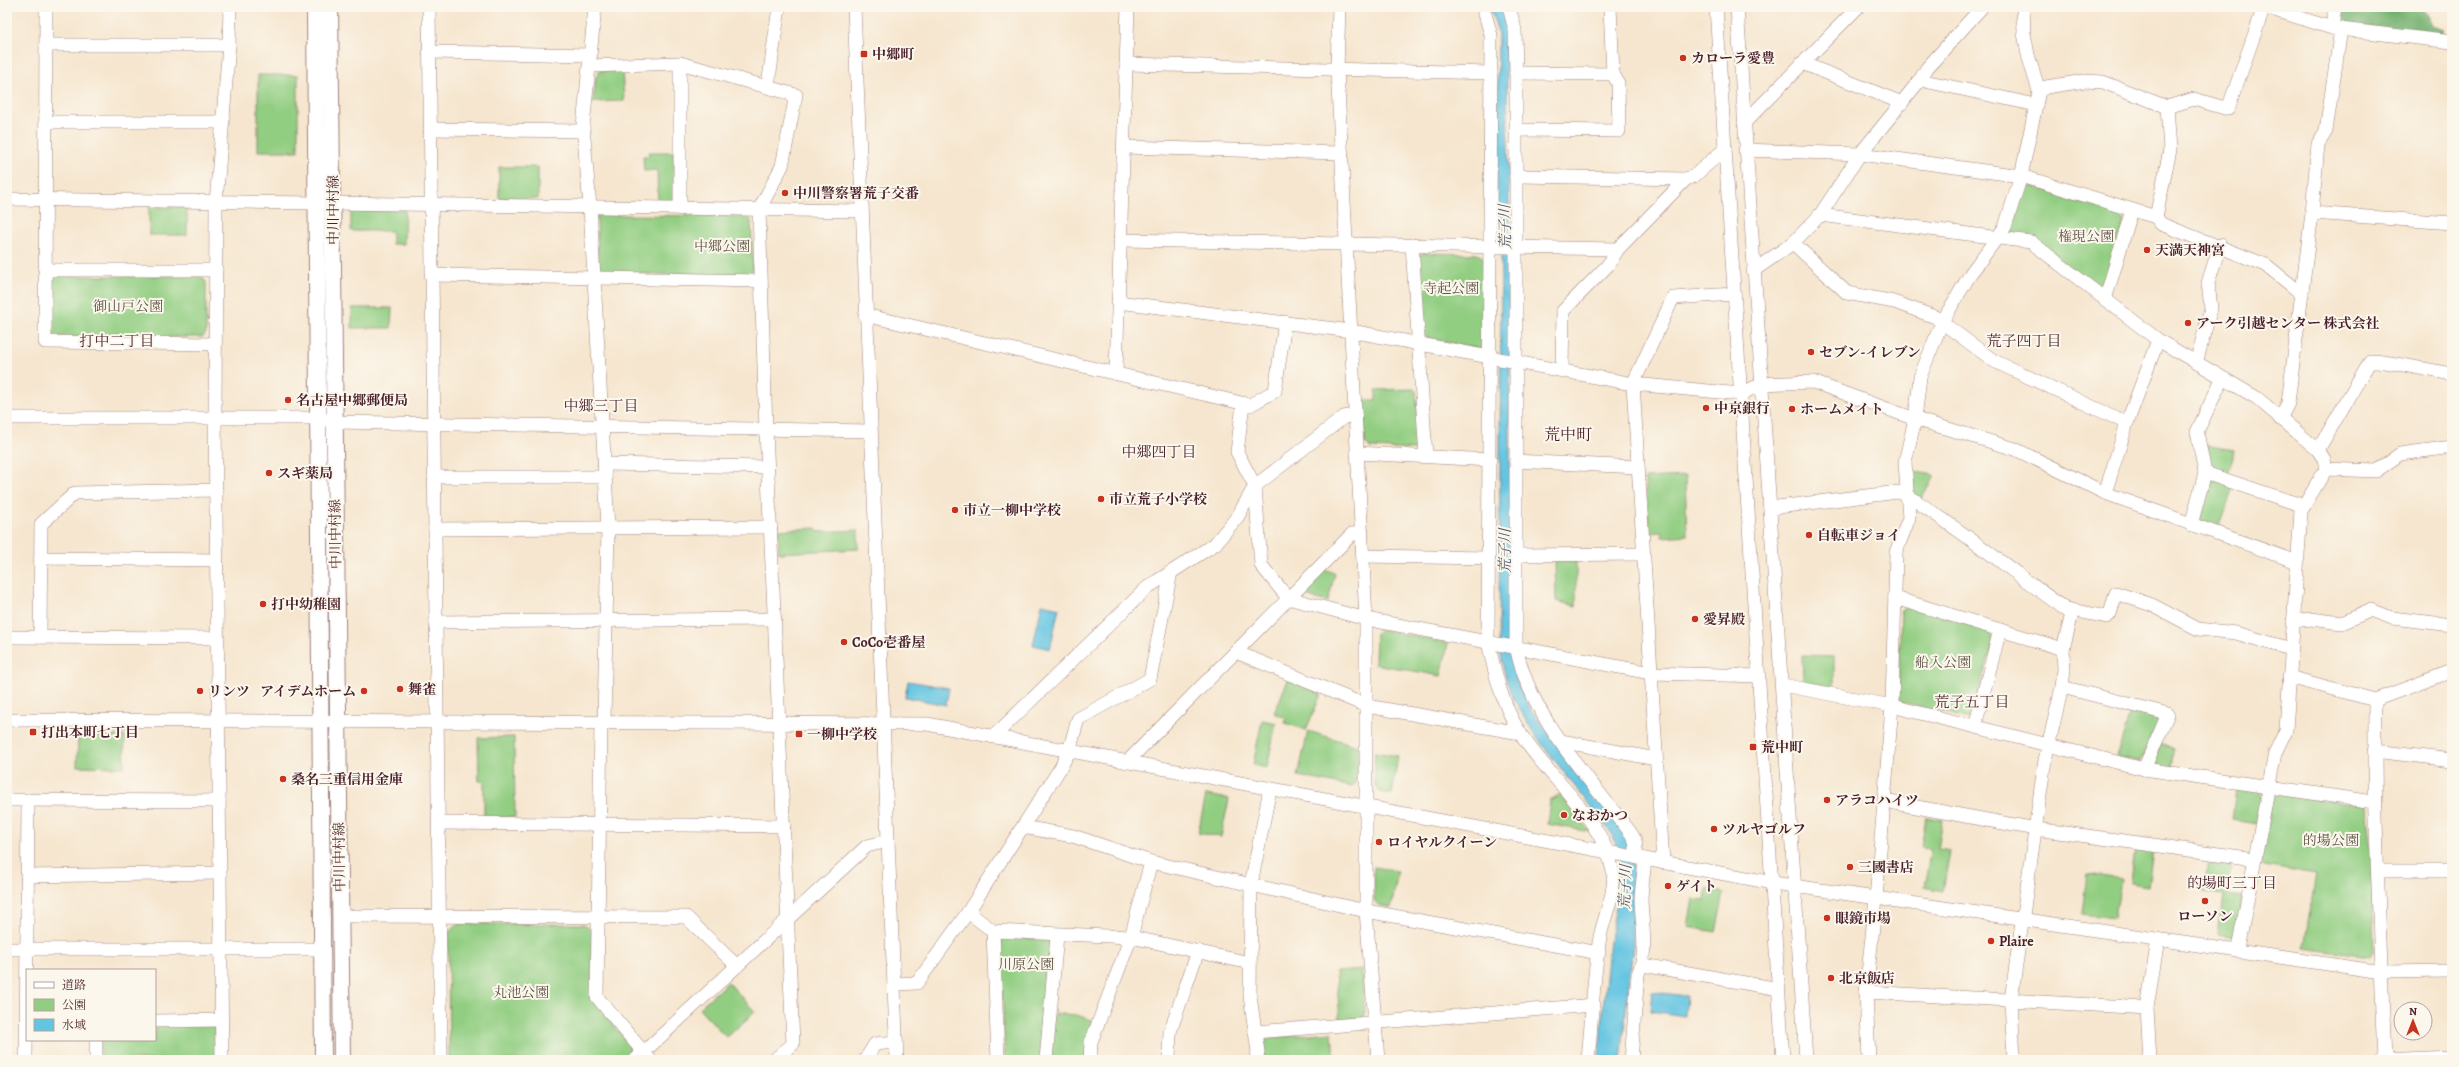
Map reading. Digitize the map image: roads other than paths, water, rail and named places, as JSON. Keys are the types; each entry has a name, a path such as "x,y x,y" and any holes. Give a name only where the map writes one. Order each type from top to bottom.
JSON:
{"main road":[{"name":"中川中村線","path":"315,7 315,203 323,1060"},
{"name":"中川中村線","path":"330,7 342,1060"}],"street":[{"path":"46,7 45,342 215,344"},
{"path":"222,1060 215,418 216,202 229,45 230,7"},
{"path":"429,7 430,205 441,1060"},
{"path":"595,7 583,131 590,207 608,528 599,824 596,997 643,1057 737,966 867,846 888,841"},
{"path":"768,86 779,7"},
{"path":"854,7 865,315 897,1060"},
{"path":"1116,372 1128,7"},
{"path":"1339,7 1337,69 1366,619 1366,911 1378,1060"},
{"path":"1483,7 1491,35 1494,356 1490,460 1489,558 1492,642 1496,680 1506,706 1520,733 1598,832 1611,853 1614,885 1600,937 1588,1060"},
{"path":"1509,7 1515,30 1516,73 1514,247 1516,555 1514,647 1530,693 1561,741 1630,832 1635,840 1641,859 1644,944 1643,965 1638,974 1631,1060"},
{"path":"1516,130 1620,131 1618,83 1613,74 1610,7"},
{"path":"1716,7 1773,883 1783,1060"},
{"path":"1737,7 1760,384 1783,685 1794,887 1806,1060"},
{"path":"1744,123 1858,7"},
{"path":"1753,271 1793,243 1820,215 1860,154 1920,80 1926,68 1982,7"},
{"path":"1869,1060 1866,992 1876,899 1892,706 1896,552 1909,518 1905,462 1915,419 1920,377 1942,322 1971,273 1998,238 2004,227 2021,176 2039,91 2026,48 2023,7"},
{"path":"2039,91 2046,87 2084,81 2103,82 2167,107 2194,99 2228,108 2264,7 2337,28 2452,42"},
{"path":"2280,419 2288,403 2312,213 2318,144 2326,131 2337,28 2335,7"},
{"path":"46,45 229,45"},
{"path":"429,52 590,61 680,63 768,86 796,95 782,166 759,210 766,430 793,1044 774,1060"},
{"path":"680,63 680,209"},
{"path":"1802,63 1902,103"},
{"path":"1126,64 1491,73"},
{"path":"1516,73 1613,74"},
{"path":"1920,80 2036,105"},
{"path":"2156,217 2170,150 2167,107"},
{"path":"46,122 223,122"},
{"path":"430,129 583,131"},
{"path":"1123,148 1342,153"},
{"path":"1516,176 1686,179 1694,176 1725,149"},
{"path":"1745,150 1860,154 2021,176 2156,217 2161,224 2220,245 2266,265 2302,294"},
{"path":"1562,370 1564,311 1608,265 1618,249 1686,179"},
{"path":"7,199 315,203"},
{"path":"333,203 861,211"},
{"path":"2105,300 2132,210"},
{"path":"2312,213 2452,223"},
{"path":"1820,215 2031,242 2158,340 2196,364 2257,398 2318,450 2324,459 2326,469 2301,511 2286,730 2275,753 2238,949"},
{"path":"1120,240 1618,249"},
{"path":"1793,243 1847,293 1894,302 1942,322 1994,361 2127,423"},
{"path":"1412,245 1426,456"},
{"path":"2196,364 2212,308 2208,283 2220,245"},
{"path":"45,270 216,270"},
{"path":"431,275 761,281"},
{"path":"1663,863 1633,384 1673,298 1734,294"},
{"path":"1118,302 1351,331 1494,356 1633,384 1741,394 1760,384 1813,382 1915,419 2015,449 2105,493 2297,562"},
{"path":"865,315 1116,372 1250,405 1275,391 1285,322"},
{"path":"2105,493 2127,423 2158,340"},
{"path":"2318,450 2370,361 2379,360 2412,368 2452,374"},
{"path":"2191,525 2205,472 2197,432 2222,379"},
{"path":"1243,404 1237,452 1254,486 1260,565 1288,598 1366,619 1651,672 1759,676"},
{"path":"993,737 1148,587 1214,544 1238,516 1254,486 1344,417 1355,415"},
{"path":"7,418 318,418 334,422 870,431"},
{"path":"2326,469 2376,471 2400,454 2452,447"},
{"path":"1357,453 1490,460"},
{"path":"1516,461 1638,467"},
{"path":"604,464 768,467"},
{"path":"2205,472 2304,506"},
{"path":"434,477 605,478"},
{"path":"40,637 41,524 75,493 216,490"},
{"path":"1770,508 1854,499 1874,494 1898,492 1907,495 1964,532 1983,550 2072,614"},
{"path":"435,529 771,527"},
{"path":"1128,762 1352,534 1362,533"},
{"path":"1516,555 1643,554"},
{"path":"1363,556 1489,558"},
{"path":"41,558 217,560"},
{"path":"894,984 917,983 968,912 1023,827 1069,751 1078,720 1150,679 1171,572"},
{"path":"2014,1060 2011,1000 2048,744 2062,687 2064,669 2063,649 2072,610 2107,617 2110,614 2116,593 2152,606 2198,629 2236,633 2291,649"},
{"path":"1895,598 2063,649"},
{"path":"2293,621 2311,619 2342,623 2371,610 2392,618 2452,625"},
{"path":"436,622 775,619"},
{"path":"1975,726 2000,630"},
{"path":"7,637 217,638"},
{"path":"1236,652 1367,706 1520,733"},
{"path":"2289,677 2375,700 2452,670"},
{"path":"1783,685 1892,706 2144,769 2374,802"},
{"path":"2062,687 2168,714 2144,769"},
{"path":"2375,700 2374,802 2379,871 2385,1060"},
{"path":"7,720 218,722 780,722 927,724 1366,808 1794,887 2238,949 2382,972 2452,972"},
{"path":"1561,741 1656,759"},
{"path":"2374,751 2452,760"},
{"path":"1256,1060 1258,1052 1250,996 1251,884 1270,789"},
{"path":"7,800 219,801"},
{"path":"27,969 28,800"},
{"path":"1884,801 2036,829 2255,859"},
{"path":"438,823 784,826"},
{"path":"1023,827 1073,836 1150,862 1366,911 1599,953"},
{"path":"1090,1060 1091,1042 1131,937 1150,862"},
{"path":"2379,871 2452,872"},
{"path":"27,876 220,873"},
{"path":"968,912 993,930 1057,935 1131,937 1250,963"},
{"path":"340,916 686,917 737,966"},
{"path":"993,930 998,1060"},
{"path":"1046,1060 1057,935"},
{"path":"2150,1060 2147,1008 2158,939"},
{"path":"7,949 322,949"},
{"path":"1169,1060 1170,1032 1198,951"},
{"path":"1643,965 1779,989"},
{"path":"1866,992 2147,1008"},
{"path":"1255,1032 1594,1005"},
{"path":"156,1021 221,1020"},
{"path":"26,1041 26,1060"},
{"path":"96,1041 96,1060"},
{"path":"865,1060 875,1044 896,1042"},
{"path":"2381,1060 2452,1058"}],"water":[{"name":"荒子川","path":"1490,7 1502,7 1506,27 1510,254 1510,646 1517,682 1531,710 1624,832 1633,850 1633,944 1621,1060 1599,1060 1608,956 1619,888 1620,862 1617,849 1612,834 1534,734 1511,694 1503,668 1499,642 1501,255 1496,240 1498,32"},
{"path":"1042,604 1059,608 1050,649 1033,645"},
{"path":"908,681 949,688 946,705 905,697"},
{"path":"1652,992 1687,996 1685,1016 1650,1011"}],"place":[{"name":"中郷町","path":"864,54"},
{"name":"カローラ愛豊","path":"1683,58"},
{"name":"中川警察署荒子交番","path":"785,193"},
{"name":"天満天神宮","path":"2147,250"},
{"name":"アーク引越センター 株式会社","path":"2188,323"},
{"name":"セブン-イレブン","path":"1811,352"},
{"name":"名古屋中郷郵便局","path":"288,400"},
{"name":"中京銀行","path":"1706,408"},
{"name":"ホームメイト","path":"1792,409"},
{"name":"スギ薬局","path":"269,473"},
{"name":"市立荒子小学校","path":"1101,499"},
{"name":"市立一柳中学校","path":"955,510"},
{"name":"自転車ジョイ","path":"1809,535"},
{"name":"打中幼稚園","path":"263,604"},
{"name":"愛昇殿","path":"1695,619"},
{"name":"CoCo壱番屋","path":"844,642"},
{"name":"舞雀","path":"400,689"},
{"name":"リンツ","path":"200,691"},
{"name":"アイデムホーム","path":"364,691"},
{"name":"打出本町七丁目","path":"33,732"},
{"name":"一柳中学校","path":"799,734"},
{"name":"荒中町","path":"1753,747"},
{"name":"桑名三重信用金庫","path":"283,779"},
{"name":"アラコハイツ","path":"1827,800"},
{"name":"なおかつ","path":"1564,815"},
{"name":"ツルヤゴルフ","path":"1714,829"},
{"name":"ロイヤルクイーン","path":"1379,842"},
{"name":"三國書店","path":"1850,867"},
{"name":"ゲイト","path":"1668,886"},
{"name":"ローソン","path":"2205,901"},
{"name":"眼鏡市場","path":"1827,918"},
{"name":"Plaire","path":"1991,941"},
{"name":"北京飯店","path":"1831,978"}],"district":[{"name":"打中二丁目","path":"117,341"},
{"name":"荒子四丁目","path":"2024,341"},
{"name":"中郷三丁目","path":"601,406"},
{"name":"荒中町","path":"1568,434"},
{"name":"中郷四丁目","path":"1159,452"},
{"name":"荒子五丁目","path":"1972,702"},
{"name":"的場町三丁目","path":"2232,883"}],"park label":[{"name":"権現公園","path":"2086,236"},
{"name":"中郷公園","path":"722,246"},
{"name":"寺起公園","path":"1451,288"},
{"name":"御山戸公園","path":"128,306"},
{"name":"船入公園","path":"1943,662"},
{"name":"的場公園","path":"2331,840"},
{"name":"川原公園","path":"1026,964"},
{"name":"丸池公園","path":"521,992"}]}
